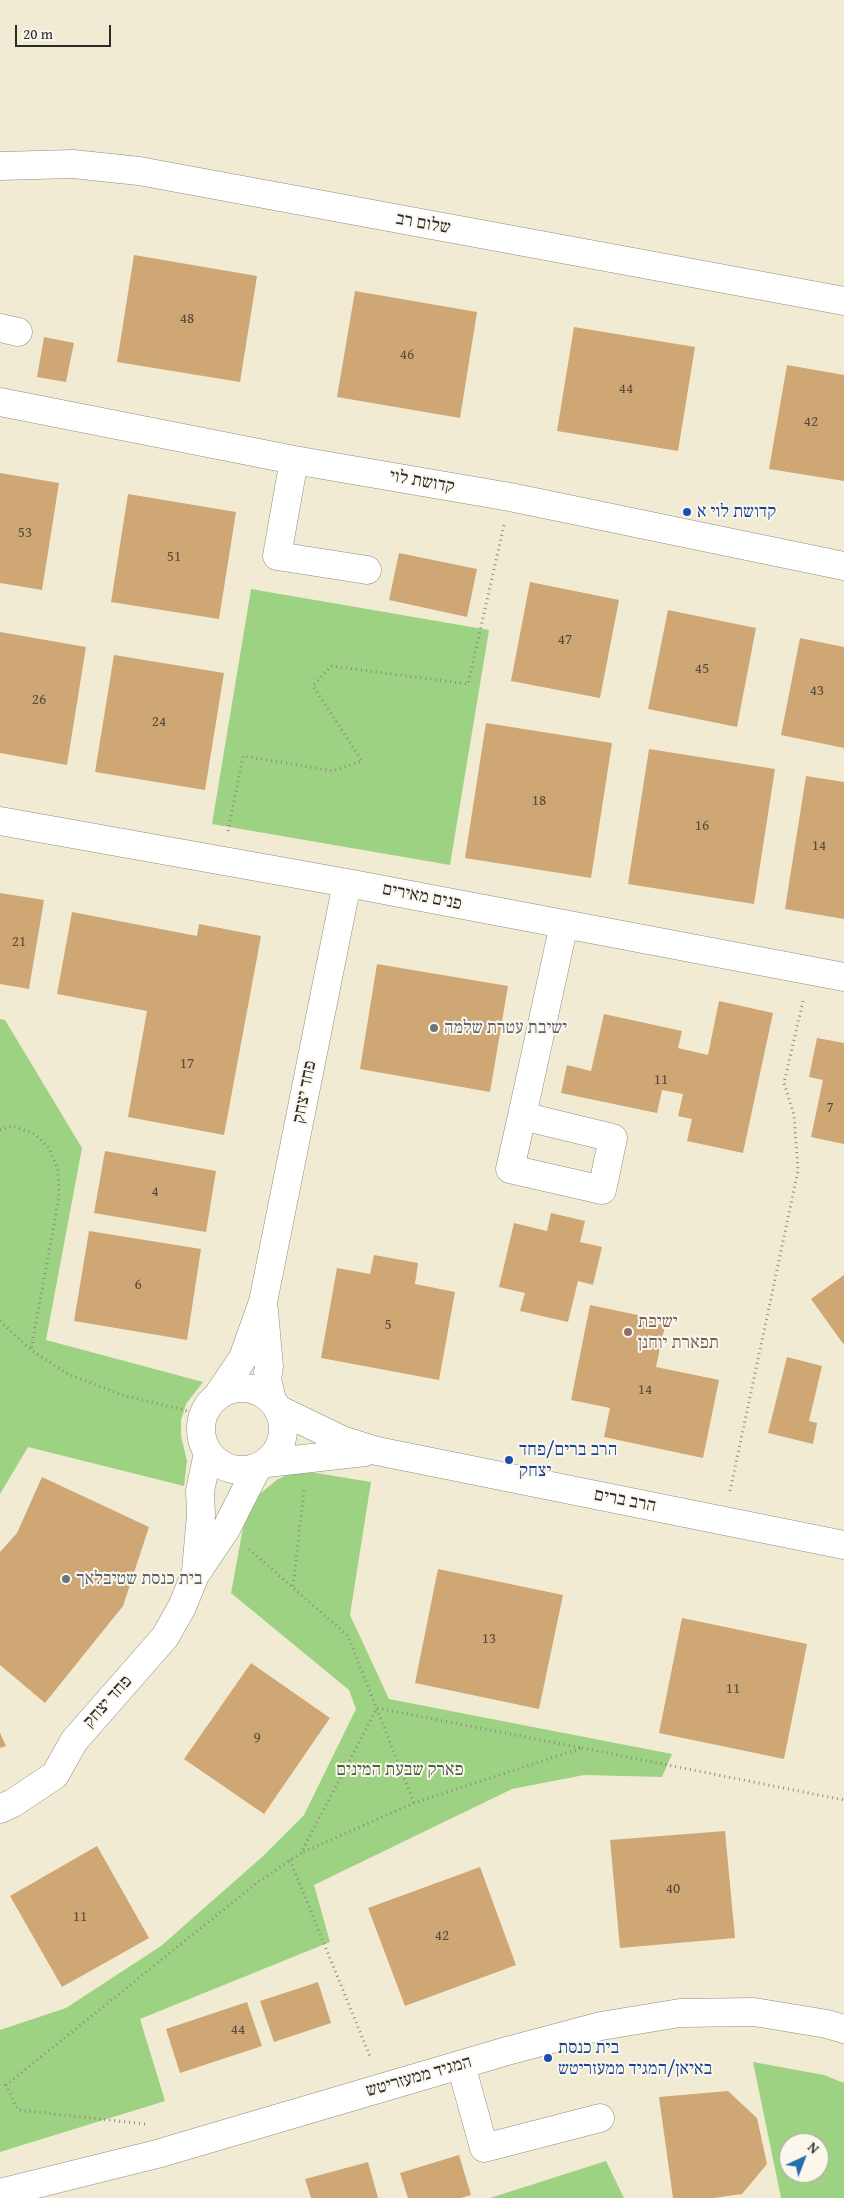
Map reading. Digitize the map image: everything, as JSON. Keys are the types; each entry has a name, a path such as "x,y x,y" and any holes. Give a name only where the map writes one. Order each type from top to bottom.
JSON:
{"street":[{"name":"שלום רב","path":"0,166 73,164 139,172 844,301"},
{"name":"קדושת לוי","path":"0,402 294,460 510,497 844,566"},
{"path":"294,460 277,556 367,570"},
{"name":"פנים מאירים","path":"0,821 347,883 844,977"},
{"name":"פחד יצחק","path":"210,1405 243,1358 263,1302 347,883"},
{"path":"522,1116 564,924"},
{"name":"פחד יצחק","path":"263,1302 269,1366 267,1380 276,1405"},
{"path":"242,1387 258,1390 276,1405 284,1429 283,1439 274,1456 262,1465 246,1470 230,1468 216,1460 208,1452 201,1434 210,1405 233,1388 242,1387"},
{"name":"הרב ברים","path":"276,1405 317,1430 377,1451 844,1545"},
{"name":"הרב ברים","path":"262,1465 307,1458 377,1451"},
{"name":"פחד יצחק","path":"196,1575 201,1515 200,1491 208,1452"},
{"name":"פחד יצחק","path":"0,1808 13,1802 55,1775 74,1740 165,1637 182,1607 196,1575 226,1529 262,1465"},
{"name":"המגיד ממעזריטש","path":"0,2193 157,2154 601,2026 680,2013 754,2012 827,2024 844,2029"},
{"path":"461,2065 484,2148 600,2118"}],"path":[{"path":"222,861 243,756 334,771 362,762 313,686 331,666 468,684 510,497"},
{"path":"724,1521 798,1171 794,1115 784,1083 810,971"},
{"path":"0,1130 12,1126 35,1134 49,1148 58,1170 59,1197 30,1350"},
{"path":"0,1321 30,1350 68,1374 113,1392 210,1405"},
{"path":"293,1586 307,1458"},
{"path":"226,1529 348,1636 414,1803"},
{"path":"376,1708 844,1800"},
{"path":"301,1853 376,1708"},
{"path":"151,2125 18,2110 6,2085 258,1882 301,1853 414,1803 582,1748"},
{"path":"290,1860 383,2088"}],"green space":[{"path":"251,589 489,630 450,865 212,824"},
{"path":"0,1019 5,1020 82,1148 46,1340 203,1382 186,1404 181,1420 181,1436 187,1461 184,1486 28,1447 0,1494"},
{"name":"פארק שבעת המינים","path":"310,1472 371,1482 350,1615 389,1699 672,1754 662,1777 584,1775 512,1789 314,1885 330,1942 140,2019 165,2101 0,2152 0,2030 66,2008 161,1946 262,1857 304,1815 356,1709 349,1690 231,1593 243,1528 256,1497 278,1479 292,1473"},
{"path":"753,2062 824,2075 844,2083 844,2198 781,2198"},
{"path":"606,2161 624,2198 490,2198"}],"building":[{"path":"134,255 257,276 240,382 117,362"},
{"path":"355,291 477,312 460,418 337,397"},
{"path":"574,327 695,347 678,451 557,431"},
{"path":"44,337 74,343 66,382 37,377"},
{"path":"787,365 844,375 844,481 769,469"},
{"path":"0,473 59,483 42,590 0,583"},
{"path":"128,494 236,512 219,619 111,602"},
{"path":"399,553 477,569 467,617 389,600"},
{"path":"530,582 619,600 600,698 511,681"},
{"path":"668,610 756,628 737,727 648,709"},
{"path":"0,632 86,647 67,765 0,753"},
{"path":"800,638 844,647 844,748 781,735"},
{"path":"114,655 224,673 205,790 95,772"},
{"path":"486,723 612,743 591,878 465,858"},
{"path":"649,749 775,769 754,904 628,884"},
{"path":"806,776 844,782 844,919 785,909"},
{"path":"0,893 44,900 29,989 0,984"},
{"path":"72,912 197,936 199,924 261,936 224,1135 128,1117 147,1011 57,994"},
{"name":"ישיבת עטרת שלמה","path":"377,964 508,986 490,1092 360,1069"},
{"path":"719,1001 773,1013 743,1153 687,1141 692,1119 678,1116 683,1094 662,1090 657,1113 561,1093 567,1065 591,1071 604,1014 682,1031 678,1048 708,1055"},
{"path":"817,1038 844,1043 844,1144 811,1137 823,1080 809,1077"},
{"path":"105,1151 216,1171 206,1232 94,1213"},
{"path":"551,1213 585,1221 580,1242 602,1247 593,1285 578,1281 568,1322 520,1311 525,1293 499,1287 514,1223 547,1231"},
{"path":"89,1231 201,1249 187,1340 74,1321"},
{"path":"374,1255 418,1263 415,1284 455,1292 439,1380 321,1358 337,1268 370,1274"},
{"path":"844,1275 844,1345 811,1299"},
{"path":"590,1305 666,1321 656,1367 719,1380 703,1458 604,1437 610,1408 571,1400"},
{"path":"787,1357 822,1366 809,1421 817,1423 813,1444 768,1433"},
{"name":"בית כנסת שטיבלאך","path":"42,1477 149,1527 123,1606 45,1703 0,1665 0,1552 17,1533"},
{"path":"438,1569 563,1595 539,1709 415,1683"},
{"path":"682,1618 807,1644 784,1759 659,1733"},
{"path":"251,1663 330,1718 264,1814 184,1759"},
{"path":"0,1733 6,1746 0,1748"},
{"path":"725,1831 735,1938 620,1948 610,1840"},
{"path":"97,1846 149,1938 62,1987 10,1896"},
{"path":"480,1867 516,1965 405,2006 368,1908"},
{"path":"318,1982 331,2023 274,2042 260,2001"},
{"path":"247,2002 262,2046 180,2073 166,2029"},
{"path":"728,2091 757,2118 767,2164 742,2194 713,2198 673,2198 659,2097"},
{"path":"459,2155 471,2195 461,2198 408,2198 400,2173"},
{"path":"368,2162 378,2198 311,2198 305,2179"}],"place":[{"name":"קדושת לוי א","path":"687,512"},
{"name":"ישיבת עטרת שלמה","path":"434,1028"},
{"name":"ישיבת תפארת יוחנן","path":"628,1332"},
{"name":"הרב ברים/פחד יצחק","path":"509,1460"},
{"name":"בית כנסת שטיבלאך","path":"66,1579"},
{"name":"בית כנסת באיאן/המגיד ממעזריטש","path":"548,2058"}]}
